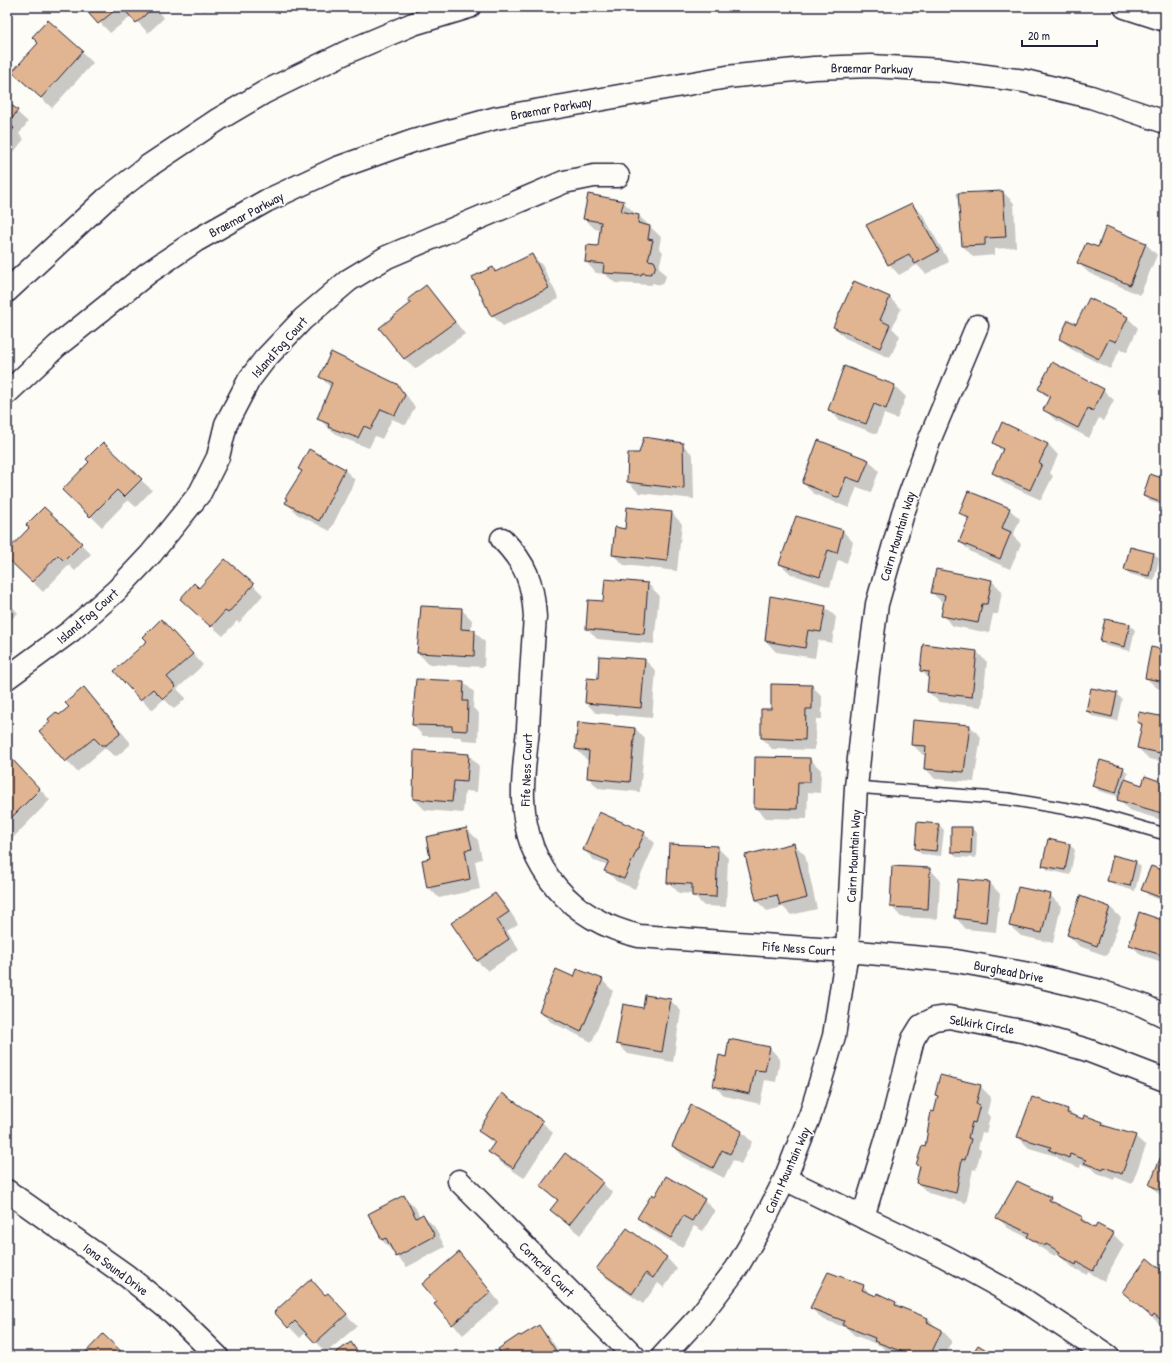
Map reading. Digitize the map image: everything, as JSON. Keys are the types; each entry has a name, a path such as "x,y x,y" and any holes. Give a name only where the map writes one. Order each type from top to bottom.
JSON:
{"street":[{"path":"7,292 106,199 147,167 219,118 265,92 346,52 413,24 469,7"},
{"path":"1125,7 1165,20"},
{"name":"Braemar Parkway","path":"7,393 57,346 148,273 198,240 259,205 337,168 413,141 496,118 727,77 814,68 871,66 941,70 1025,81 1091,97 1165,122"},
{"name":"Island Fog Court","path":"7,678 71,631 117,590 151,554 200,493 218,457 226,424 250,380 265,359 302,319 349,280 387,258 564,182 594,176 618,176"},
{"name":"Cairn Mountain Way","path":"664,1356 700,1316 736,1269 763,1223 785,1179 811,1113 834,1036 847,951 856,787 877,604 903,513 928,441 977,326"},
{"name":"Fife Ness Court","path":"502,539 515,553 527,574 534,598 535,617 523,799 527,830 538,859 553,886 570,903 600,923 639,936 847,951"},
{"name":"Burghead Drive","path":"847,951 956,961 1029,974 1100,992 1142,1005 1165,1016"},
{"name":"Selkirk Circle","path":"863,1217 893,1118 913,1038 922,1026 934,1019 949,1017 1026,1032 1087,1050 1165,1080"},
{"path":"785,1179 944,1256 1024,1300 1108,1356"},
{"name":"Corncrib Court","path":"459,1181 634,1356"},
{"name":"Iona Sound Drive","path":"7,1191 127,1276 174,1313 218,1356"}],"lane":[{"path":"856,787 1008,799 1092,813 1165,834"}],"building":[{"path":"83,7 119,7 98,24"},
{"path":"122,7 154,7 136,23"},
{"path":"48,20 83,51 41,98 12,72 38,43 32,37"},
{"path":"7,102 18,110 9,123 14,128 7,137"},
{"path":"1003,191 1006,237 985,238 985,245 962,246 958,193"},
{"path":"588,194 624,201 621,211 639,215 638,223 650,226 648,239 653,240 648,260 654,261 656,265 654,271 650,274 642,273 641,275 603,273 604,264 585,262 587,245 598,246 601,222 583,219"},
{"path":"912,203 939,251 915,264 909,254 888,265 866,225"},
{"path":"1106,226 1146,243 1130,285 1077,263 1086,243 1098,247"},
{"path":"532,254 549,288 491,316 472,277 493,267 495,272"},
{"path":"854,281 890,297 880,320 890,325 880,348 833,327"},
{"path":"426,285 455,322 404,359 379,328 411,303 408,299"},
{"path":"1089,298 1128,317 1116,342 1109,339 1099,359 1059,339 1068,320 1076,324"},
{"path":"331,352 397,384 405,395 395,415 381,409 371,429 364,426 358,438 328,427 329,424 317,419 332,383 319,377"},
{"path":"1052,362 1104,389 1093,411 1088,408 1078,428 1043,410 1050,396 1038,389"},
{"path":"844,366 895,385 886,409 874,404 866,424 828,410"},
{"path":"1002,422 1048,444 1039,463 1042,464 1030,490 992,473 1003,449 993,443"},
{"path":"644,437 683,443 684,489 627,482 628,453 639,453"},
{"path":"818,440 869,460 860,482 846,477 839,498 802,483"},
{"path":"103,442 142,479 124,497 117,490 90,517 62,490 89,462 86,459"},
{"path":"309,449 345,469 319,521 285,503 287,499 285,498 302,471 298,469"},
{"path":"1150,474 1165,479 1165,504 1143,496"},
{"path":"968,491 1010,508 1002,528 1011,532 1000,559 959,542 969,518 959,513"},
{"path":"44,507 82,543 64,561 58,555 32,582 7,558 7,551 29,528 26,525"},
{"path":"627,507 672,512 667,561 612,555 615,527 625,529"},
{"path":"796,516 843,530 837,553 828,550 820,577 779,564"},
{"path":"1130,547 1154,553 1149,576 1124,570"},
{"path":"225,559 254,584 228,613 225,611 211,627 180,599 194,583 199,588"},
{"path":"936,569 992,580 987,604 982,604 978,623 941,616 945,595 931,593"},
{"path":"605,579 648,583 644,634 586,629 588,600 603,601"},
{"path":"770,596 826,606 821,632 808,630 805,648 765,641"},
{"path":"421,606 462,608 461,629 475,630 474,656 417,653"},
{"path":"161,619 193,654 167,677 176,687 163,699 153,689 140,700 114,671 147,641 143,637"},
{"path":"1105,619 1130,624 1125,647 1100,641"},
{"path":"923,644 977,651 972,697 927,692 929,672 920,671"},
{"path":"1151,647 1165,650 1165,682 1145,678"},
{"path":"599,656 645,659 641,708 585,703 587,678 598,679"},
{"path":"416,679 464,681 463,701 468,701 467,731 452,730 452,726 412,725"},
{"path":"771,684 812,685 812,709 806,709 805,740 761,738 761,709 771,709"},
{"path":"84,687 119,730 120,734 106,745 101,745 94,738 65,762 39,731 50,722 48,719 56,712 59,715 69,707 65,703"},
{"path":"1091,688 1117,693 1112,717 1086,711"},
{"path":"1139,712 1165,717 1165,754 1137,748 1142,724 1137,722"},
{"path":"913,720 970,725 964,772 924,769 926,746 911,745"},
{"path":"578,722 635,728 630,782 587,778 589,751 575,749"},
{"path":"414,750 469,754 467,782 454,781 452,802 413,799"},
{"path":"755,757 810,758 810,782 798,782 797,809 754,808"},
{"path":"11,758 40,789 7,822 7,761"},
{"path":"1100,760 1124,767 1116,793 1092,786"},
{"path":"1145,776 1165,783 1165,814 1117,800 1125,779 1142,785"},
{"path":"599,812 645,832 624,879 604,871 609,861 583,850"},
{"path":"917,822 939,824 936,851 915,849"},
{"path":"951,827 972,827 971,853 951,852"},
{"path":"467,828 472,849 465,850 470,879 427,888 422,860 430,858 426,837"},
{"path":"1048,839 1070,844 1065,870 1042,866"},
{"path":"794,843 807,898 780,905 777,895 756,900 745,855"},
{"path":"669,844 718,846 716,897 692,896 692,884 667,883"},
{"path":"1113,855 1136,861 1130,886 1107,881"},
{"path":"892,866 930,868 928,909 890,907"},
{"path":"1151,866 1165,871 1164,899 1141,890"},
{"path":"958,879 990,882 986,922 955,918"},
{"path":"1018,887 1051,894 1042,933 1009,926"},
{"path":"495,893 509,912 497,920 509,939 477,961 451,923"},
{"path":"1080,896 1110,907 1097,946 1067,935"},
{"path":"1139,912 1165,921 1165,956 1129,945"},
{"path":"556,969 574,977 577,969 603,979 581,1032 539,1011"},
{"path":"645,995 671,999 662,1052 616,1044 623,1004 643,1008"},
{"path":"729,1039 770,1047 765,1071 755,1070 750,1094 713,1086 719,1055 726,1057"},
{"path":"940,1075 981,1085 976,1104 980,1105 975,1123 972,1122 968,1138 971,1139 965,1160 962,1159 956,1193 916,1183 920,1166 916,1165 922,1146 925,1147 931,1111 934,1112 938,1096 935,1095"},
{"path":"502,1093 543,1121 513,1168 488,1152 495,1142 478,1131"},
{"path":"1032,1097 1068,1109 1067,1113 1083,1119 1084,1115 1103,1122 1102,1125 1136,1135 1122,1174 1104,1167 1103,1170 1084,1163 1086,1160 1070,1154 1069,1158 1049,1150 1051,1147 1017,1137"},
{"path":"691,1105 742,1131 730,1154 722,1150 713,1168 672,1146"},
{"path":"1165,1147 1165,1192 1149,1185"},
{"path":"565,1153 603,1182 569,1225 550,1210 558,1200 540,1186"},
{"path":"666,1176 705,1199 692,1221 683,1216 671,1238 637,1218 652,1194 655,1196"},
{"path":"1017,1181 1051,1197 1049,1200 1083,1217 1081,1220 1095,1228 1097,1224 1114,1233 1093,1271 1077,1262 1076,1265 1058,1255 1060,1252 1046,1244 1045,1246 1027,1237 1029,1233 996,1218"},
{"path":"404,1195 416,1218 423,1214 435,1236 396,1257 386,1238 382,1240 368,1214"},
{"path":"627,1228 667,1257 653,1278 646,1273 632,1294 596,1269"},
{"path":"459,1252 491,1292 452,1325 434,1304 437,1302 422,1284"},
{"path":"1147,1258 1165,1273 1165,1323 1154,1314 1152,1317 1122,1292"},
{"path":"828,1272 864,1285 862,1290 876,1296 877,1293 896,1302 895,1305 928,1318 927,1322 942,1330 930,1356 907,1356 908,1354 874,1341 875,1338 842,1325 844,1321 810,1308"},
{"path":"311,1279 325,1295 328,1293 347,1314 315,1343 295,1321 288,1328 274,1312"},
{"path":"539,1325 559,1356 502,1356 498,1349 519,1335 521,1336"},
{"path":"103,1334 126,1356 82,1356"},
{"path":"351,1342 360,1356 331,1356"},
{"path":"978,1345 996,1356 971,1356"}]}
